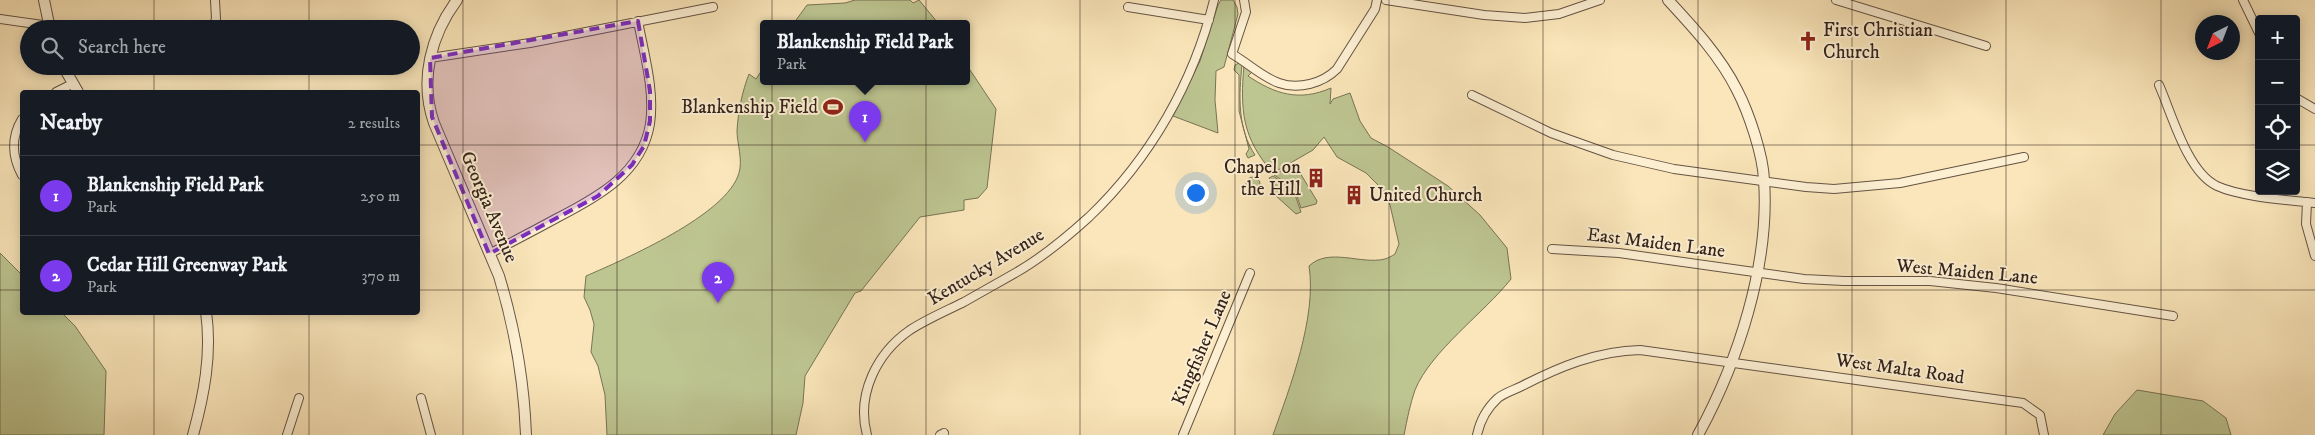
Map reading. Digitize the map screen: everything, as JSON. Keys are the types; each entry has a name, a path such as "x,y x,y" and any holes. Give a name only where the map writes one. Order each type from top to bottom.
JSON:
{"street":[{"path":"44,0 48,20"},
{"path":"214,20 217,11 215,0"},
{"name":"Georgia Avenue","path":"457,0 448,12 430,58 428,78 432,117 499,276 516,338 524,393 526,435"},
{"name":"Kentucky Avenue","path":"867,435 864,419 866,390 884,354 911,330 991,287 1041,256 1068,236 1105,201 1133,168 1169,113 1194,61 1214,0"},
{"path":"1244,0 1246,12 1232,54 1281,84 1303,85 1323,80 1337,70 1375,9 1377,0"},
{"path":"1386,0 1398,0 1438,9 1525,18 1559,14 1600,0"},
{"path":"1668,0 1704,42 1732,79 1749,117 1762,162 1765,182 1762,233 1753,293 1732,363 1698,435"},
{"path":"1836,0 1986,46"},
{"path":"2243,0 2255,25"},
{"path":"430,58 530,43 713,7"},
{"path":"1128,7 1209,20"},
{"path":"0,19 20,22"},
{"path":"489,254 598,196 616,182 641,153 650,125 650,87 638,21"},
{"path":"68,75 75,88"},
{"path":"2160,85 2192,161 2203,175 2217,186 2248,194 2311,203 2306,224 2315,256"},
{"path":"1472,95 1551,133 1598,150 1665,167 1765,182 1834,189 1869,187 1936,176 2024,157"},
{"path":"2300,100 2315,109"},
{"path":"20,123 16,133 14,148 14,155 20,170"},
{"name":"East Maiden Lane","path":"1552,249 1619,253 1756,272"},
{"name":"West Maiden Lane","path":"1756,272 1834,281 1930,281 1996,288 2174,316"},
{"name":"Kingfisher Lane","path":"1183,435 1250,273"},
{"path":"193,435 206,380 208,353 206,315"},
{"name":"West Malta Road","path":"1477,435 1483,417 1499,397 1554,370 1595,355 1623,350 1640,350 2023,403 2040,415 2044,435"},
{"path":"287,435 300,398"},
{"path":"421,398 431,435"}],"highlighted area":[{"path":"638,21 650,91 650,121 644,146 632,165 598,196 489,254 432,117 430,58"}],"green space":[{"path":"855,0 910,0 913,3 919,0 936,20 796,20 807,5 845,3"},
{"path":"1221,0 1233,0 1238,14 1224,67 1216,71 1215,100 1218,133 1173,116 1200,61"},
{"path":"1242,64 1240,99 1244,132 1239,111 1239,75 1234,70 1235,65"},
{"path":"1244,65 1252,72 1248,76 1268,87 1288,94 1308,95 1331,88 1330,104 1333,99 1350,93 1360,121 1371,138 1448,186 1480,215 1507,248 1511,279 1445,347 1423,375 1413,395 1404,435 1273,435 1294,374 1306,329 1310,286 1309,266 1317,260 1336,257 1366,260 1385,259 1395,254 1399,244 1390,205 1382,189 1366,173 1337,157 1324,137 1313,150 1273,173 1255,148 1245,123 1242,96"},
{"path":"970,70 996,109 987,188 978,198 964,200 964,210 920,217 861,291 855,293 805,376 803,403 796,435 607,435 605,395 598,366 591,352 594,324 584,297 586,276 625,259 673,234 696,220 731,189 740,168 737,136 742,95 749,74 756,79 760,73 760,85 970,85"},
{"path":"1245,134 1255,155 1248,158 1246,154 1249,149"},
{"path":"1294,163 1317,201 1316,204 1301,208 1294,188 1274,175"},
{"path":"1273,176 1293,189 1301,212 1296,214 1275,195 1276,181 1271,181 1269,178"},
{"path":"1250,177 1256,177 1260,184 1256,191 1250,191 1246,187 1246,181"},
{"path":"0,253 20,273 20,315 64,315 75,326 106,371 104,435 0,435"},
{"path":"2137,390 2203,401 2226,418 2231,435 2103,435 2115,414"}],"place":[{"name":"First Christian Church","path":"1808,41"},
{"name":"Blankenship Field","path":"833,107"},
{"name":"Blankenship Field Park","path":"865,142"},
{"name":"Chapel on the Hill","path":"1316,178"},
{"name":"United Church","path":"1354,195"},
{"name":"Cedar Hill Greenway Park","path":"718,303"}]}
